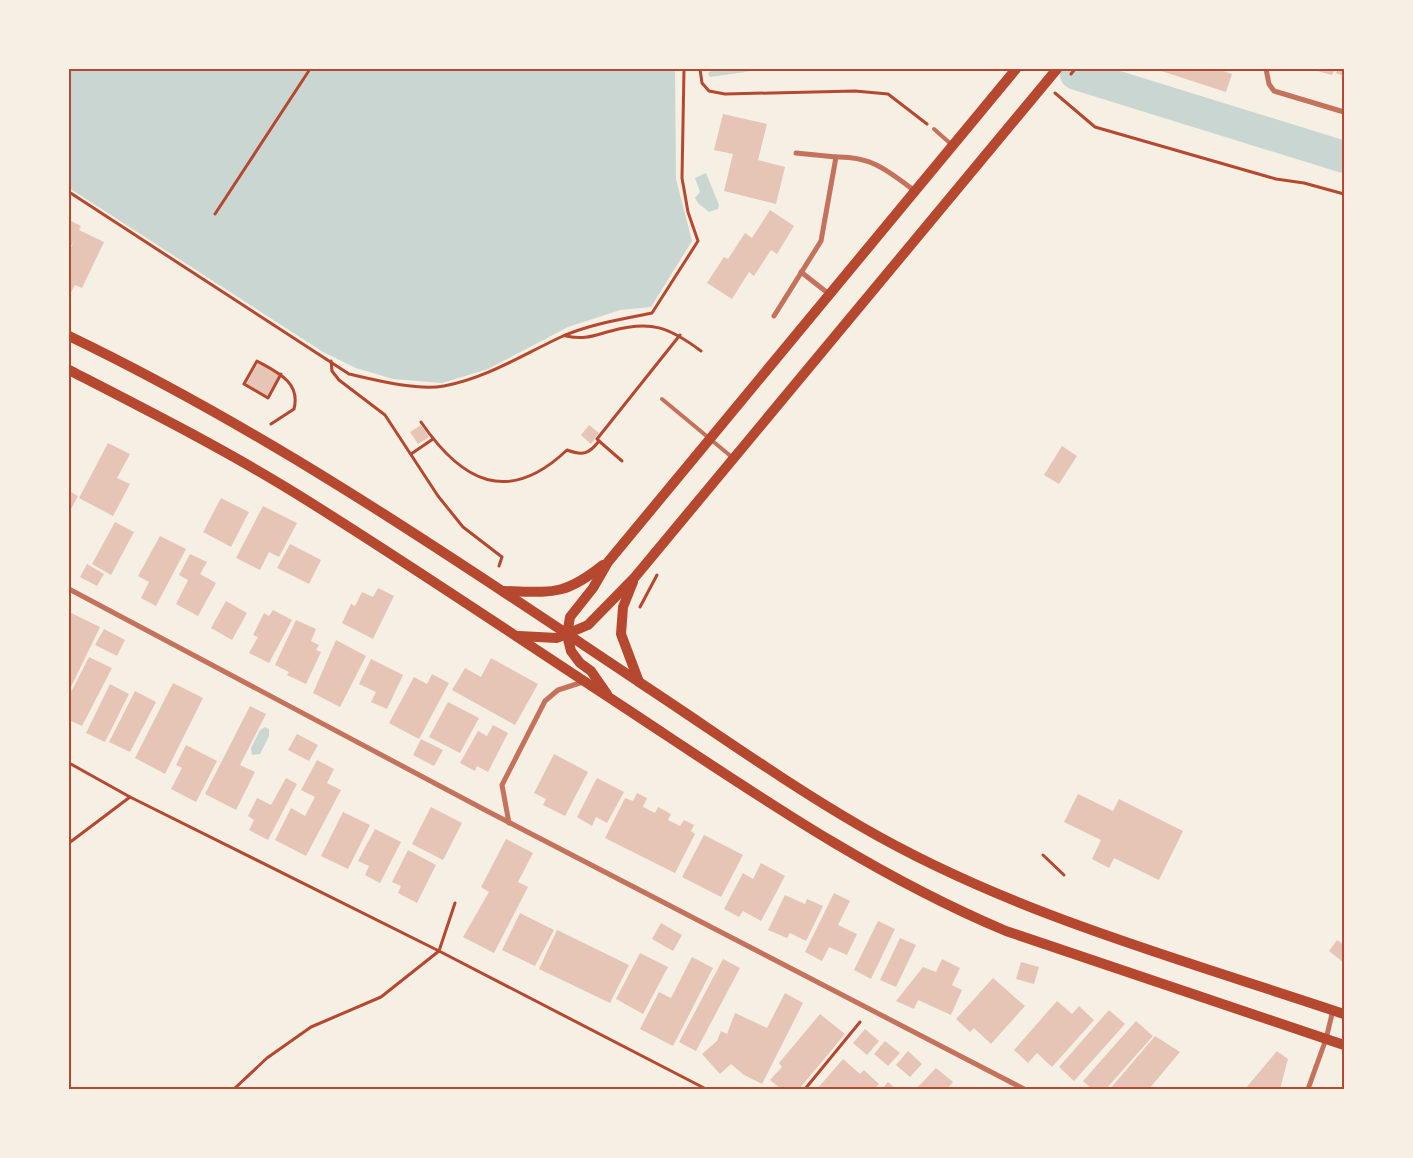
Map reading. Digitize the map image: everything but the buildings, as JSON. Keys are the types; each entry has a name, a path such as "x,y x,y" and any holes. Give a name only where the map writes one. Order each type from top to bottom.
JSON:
{"main road":[{"path":"609,697 591,671 580,664 571,651 568,636 570,616 593,588 608,562 1016,69"},
{"path":"515,635 557,638 568,636 588,625 635,577 1056,69"},
{"path":"69,336 173,389 311,468 502,591 768,768 863,828 967,882 1043,912 1344,1014"},
{"path":"69,370 209,443 299,496 801,823 900,882 954,909 1058,949 1344,1045"},
{"path":"502,591 562,590 582,582 608,562"},
{"path":"635,577 624,607 621,634 639,682"}],"street":[{"path":"1266,69 1274,92 1344,112"},
{"path":"796,153 852,157 876,163 915,191"},
{"path":"774,316 821,241 836,157"},
{"path":"802,272 830,294"},
{"path":"69,589 509,823 1024,1089"},
{"path":"509,823 502,785 545,701 558,690 583,682"},
{"path":"1308,1089 1326,1039 1333,1010"}],"lane":[{"path":"934,128 952,144"},
{"path":"662,399 734,458"}],"path":[{"path":"215,214 310,69"},
{"path":"69,192 350,374 391,384 442,387 489,373 565,336 604,323 652,313 698,241 688,212 682,178 684,69"},
{"path":"700,69 702,83 709,91 725,94 855,91 888,94 934,128"},
{"path":"1055,93 1095,127 1276,178 1304,183 1344,194"},
{"path":"565,336 581,339 618,329 656,325 680,335 701,351"},
{"path":"421,422 433,439 463,470 478,477 498,481 518,479 544,468 567,450 579,454 590,452 599,441 597,439 680,335"},
{"path":"271,424 294,409 296,400 294,388 281,374 257,361 244,384 268,398 281,374"},
{"path":"331,361 332,371 339,380 385,416 438,496 463,527 502,557 499,566"},
{"path":"411,454 433,439"},
{"path":"599,441 622,461"},
{"path":"639,609 658,572"},
{"path":"69,763 130,797 439,951 706,1089"},
{"path":"69,843 130,797"},
{"path":"1043,855 1064,875"},
{"path":"234,1089 267,1058 311,1027 381,997 439,951 455,903"},
{"path":"806,1089 860,1022"}],"shaded area":[{"path":"69,69 675,69 676,179 692,241 651,307 620,310 568,327 488,369 442,383 393,379 356,368 323,352 69,188"},
{"path":"706,173 719,205 718,209 709,212 695,198 700,192 695,178"},
{"path":"265,727 269,729 269,736 260,754 252,755 251,748 260,730"}],"waterway":[{"path":"711,74 747,69"},
{"path":"1076,74 1344,157"}]}
